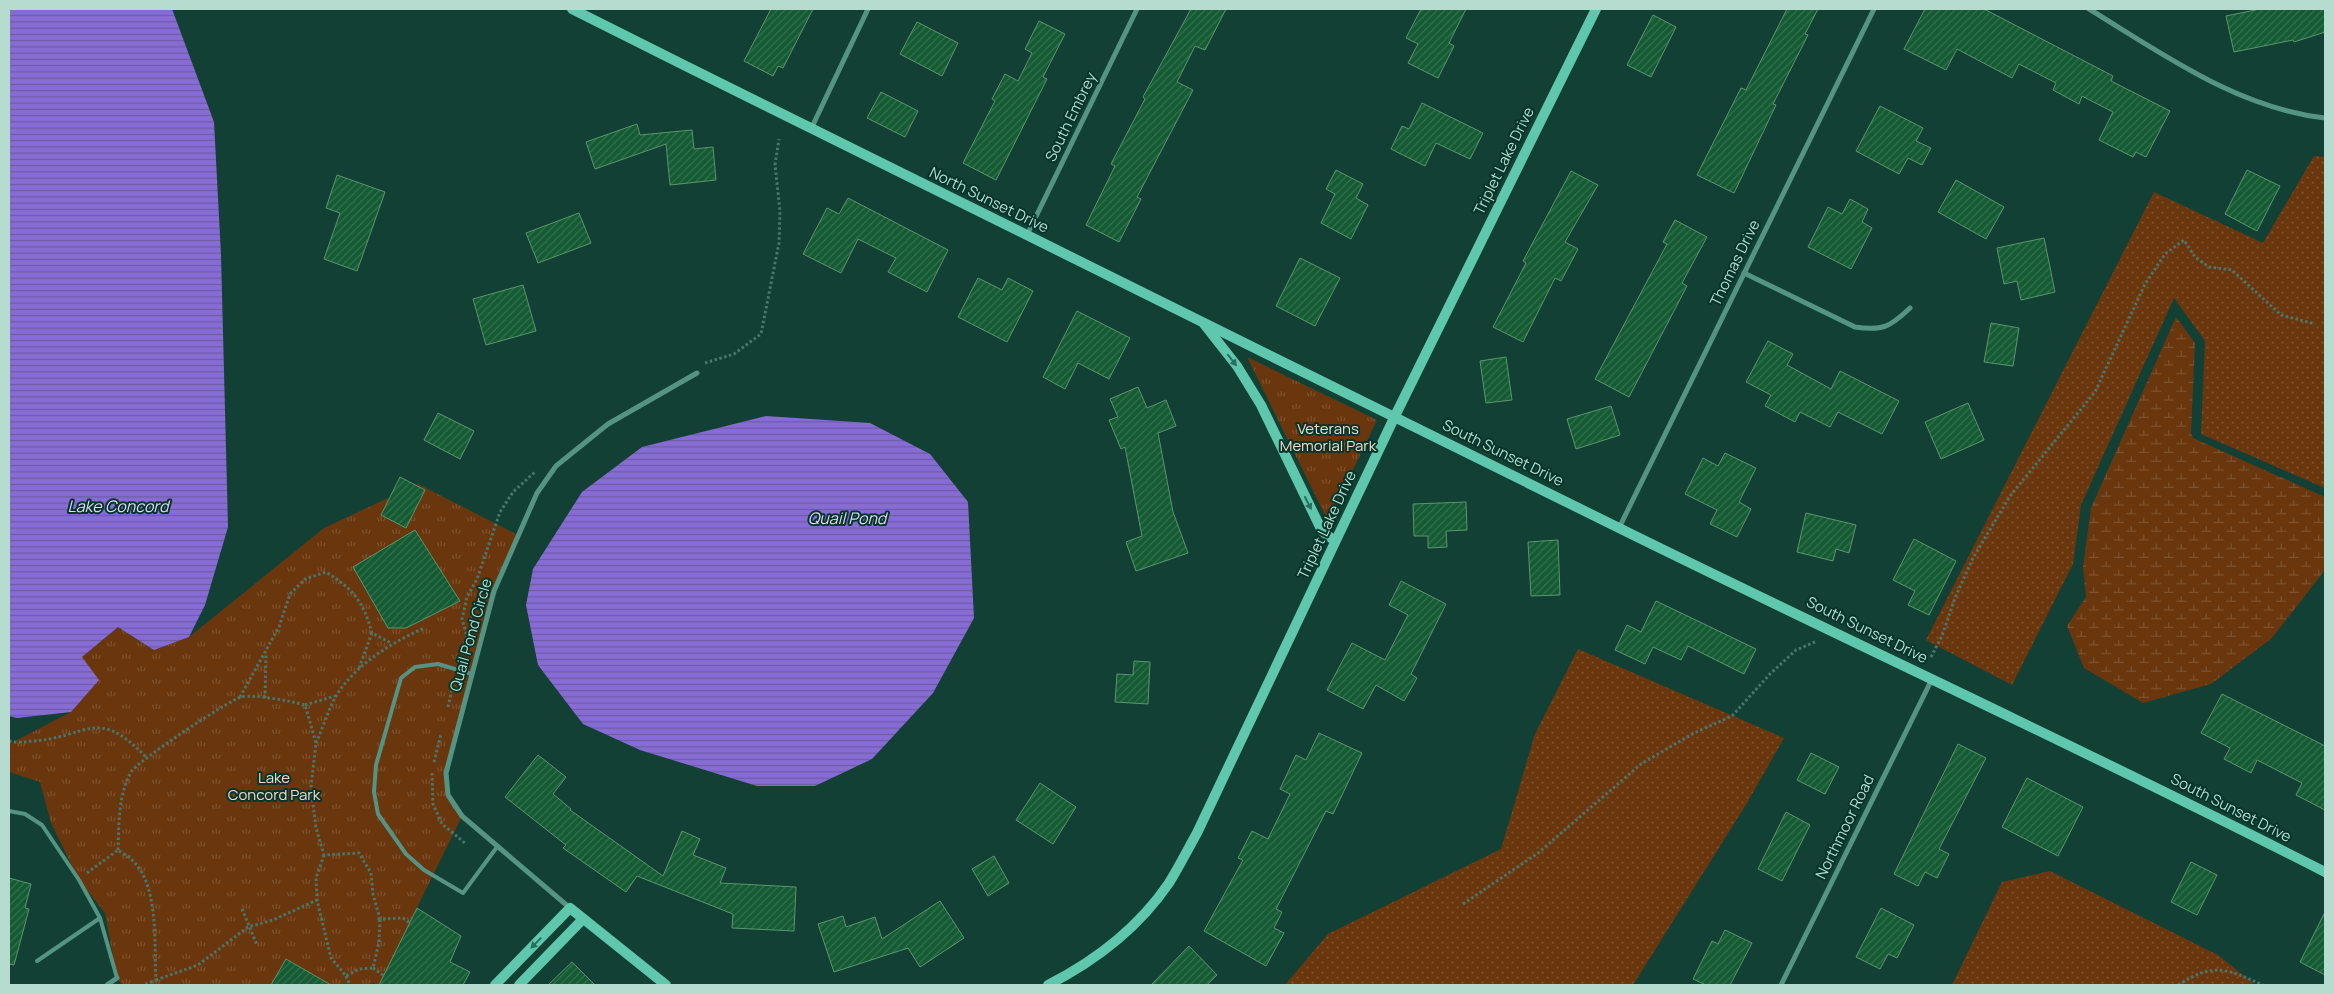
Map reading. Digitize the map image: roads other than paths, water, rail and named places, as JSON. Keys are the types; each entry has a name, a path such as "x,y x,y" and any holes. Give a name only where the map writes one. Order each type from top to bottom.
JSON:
{"street":[{"name":"North Sunset Drive","path":"572,9 810,129 1395,416"},
{"path":"810,129 868,9"},
{"name":"South Embrey","path":"1027,236 1137,9"},
{"name":"Triplet Lake Drive","path":"1048,985 1078,970 1123,936 1168,884 1197,833 1395,416 1596,9"},
{"name":"Thomas Drive","path":"1619,528 1874,9"},
{"path":"2089,9 2203,78 2256,103 2325,118"},
{"path":"1744,273 1855,326 1873,330 1886,328 1910,308"},
{"path":"1202,322 1237,366 1261,405 1322,531 1336,541"},
{"name":"Quail Pond Circle","path":"570,908 462,816 448,795 446,773 494,591 537,493 556,466 608,424 697,373"},
{"name":"South Sunset Drive","path":"1395,416 1619,528 2205,811 2325,872"},
{"name":"Northmoor Road","path":"1781,985 1932,679"},
{"path":"495,985 570,908 666,985"},
{"path":"519,985 584,919"},
{"path":"107,985 118,978"}],"lane":[{"path":"472,674 438,664 415,667 401,678 376,766 374,792 378,814 406,854 424,870 463,893 497,847"},
{"path":"9,810 26,814 42,825 79,880 100,918 118,978"},
{"path":"38,961 100,918"}],"water":[{"name":"Lake Concord","path":"9,9 172,9 214,122 221,255 228,527 205,605 189,637 154,650 118,627 82,657 99,680 71,712 17,718 9,716"},
{"name":"Quail Pond","path":"766,416 870,423 930,454 968,502 974,618 933,693 872,759 815,786 757,786 640,750 583,724 538,665 526,605 533,569 582,492 642,447"}],"park label":[{"name":"Veterans Memorial Park","path":"1328,438"},
{"name":"Lake Concord Park","path":"274,786"}]}
